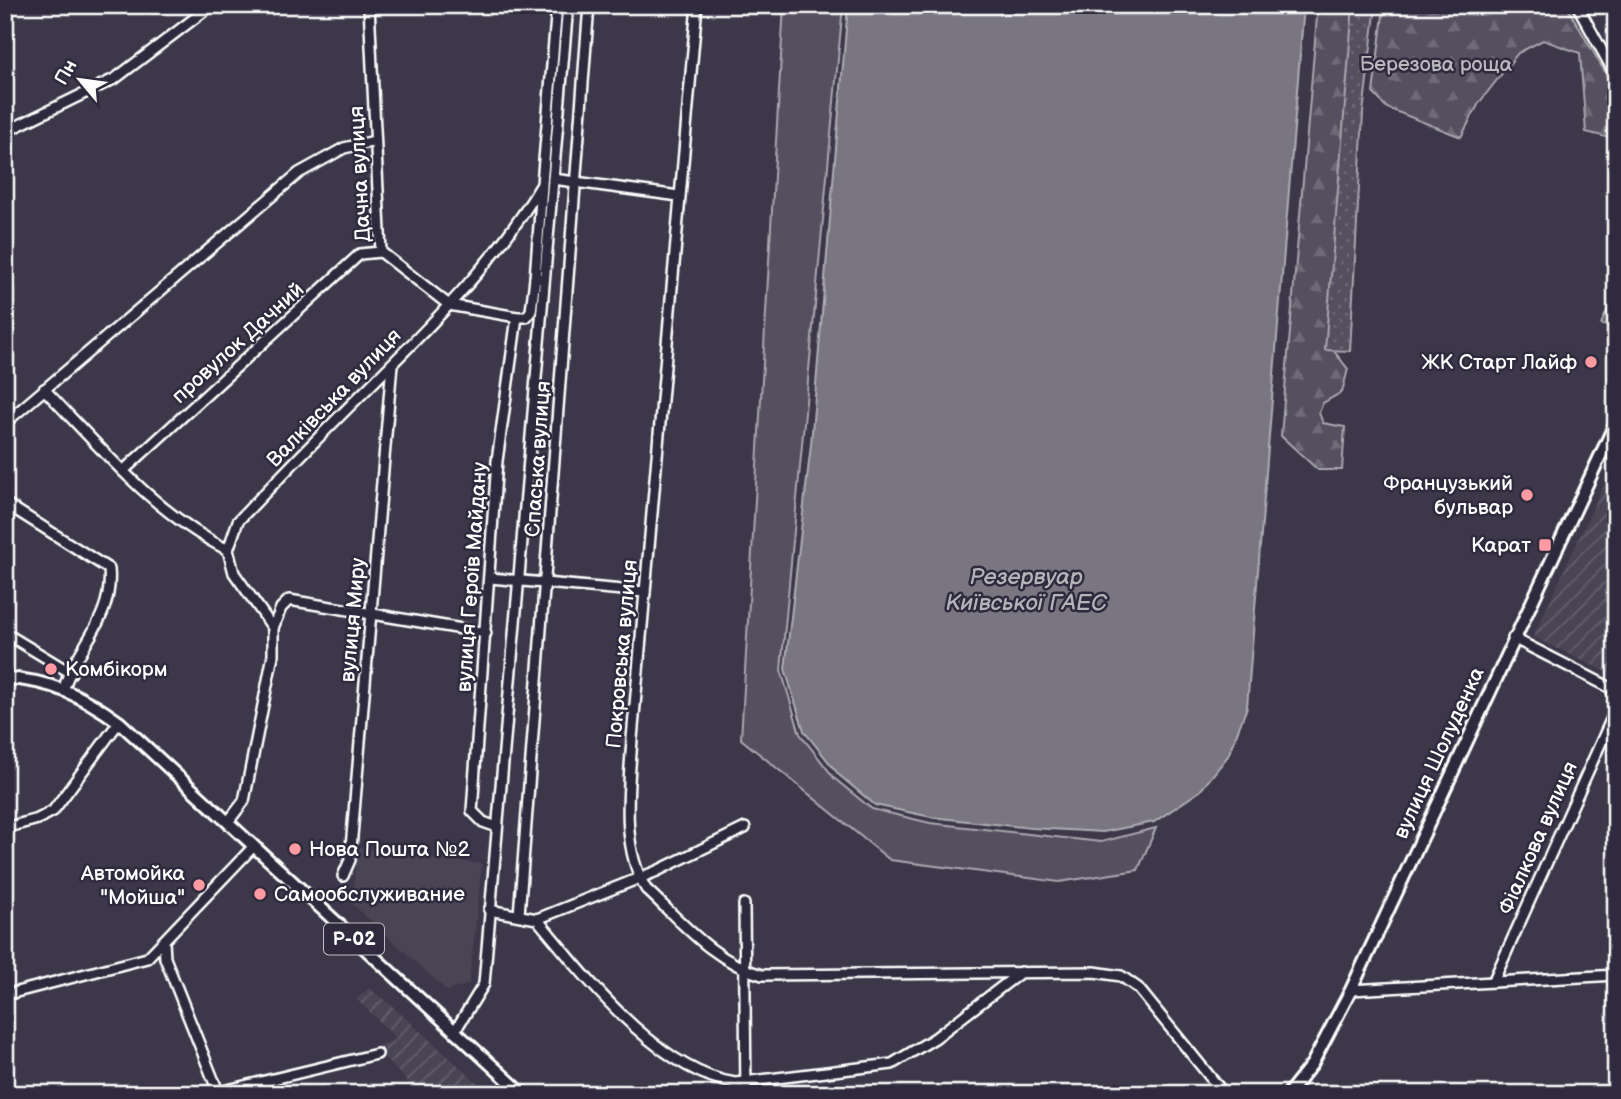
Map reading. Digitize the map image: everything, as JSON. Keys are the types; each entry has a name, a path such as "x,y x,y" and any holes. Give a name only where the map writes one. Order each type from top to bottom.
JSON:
{"main road":[{"name":"вулиця Шолуденка","path":"1288,1094 1312,1064 1351,990 1616,422"},
{"name":"Р-02","path":"5,677 51,683 64,688 119,722 523,1094"}],"street":[{"path":"5,132 116,78 212,5"},
{"name":"Дачна вулиця","path":"369,5 381,252 449,305 517,317"},
{"path":"517,317 526,317 531,311 539,278 542,184 561,17 557,5"},
{"name":"Спаська вулиця","path":"455,1031 484,984 539,278 553,179 561,17 568,5"},
{"name":"Спаська вулиця","path":"519,915 589,5"},
{"name":"Покровська вулиця","path":"697,5 629,793 632,857 639,877 646,889 716,954 745,970 762,975 1094,972 1121,976 1138,988 1224,1094"},
{"path":"1577,5 1616,76"},
{"path":"5,423 299,173 344,148 375,141"},
{"path":"553,179 679,196"},
{"name":"Валківська вулиця","path":"228,550 238,521 449,305 489,260 542,184"},
{"name":"провулок Дачний","path":"123,471 360,254 381,252"},
{"name":"вулиця Героїв Майдану","path":"497,827 483,822 472,811 497,461 517,317"},
{"name":"вулиця Миру","path":"342,876 350,860 391,364"},
{"path":"44,389 123,471 186,524 228,550 234,573 273,628"},
{"path":"5,503 109,569 111,583 101,618 64,688"},
{"path":"490,578 645,592"},
{"path":"228,822 239,810 248,788 273,655 273,628 281,608 289,600 486,633"},
{"path":"5,633 71,673"},
{"path":"1513,638 1609,687 1616,696"},
{"name":"Фіалкова вулиця","path":"1493,982 1616,709"},
{"path":"5,828 32,822 52,811 119,722"},
{"path":"489,910 537,919 639,877 745,828"},
{"path":"5,995 147,958 254,846"},
{"path":"744,904 746,1094"},
{"path":"537,919 630,1024 668,1052 715,1080 735,1083 870,1069 892,1064 935,1038 1026,972"},
{"path":"164,942 165,958 217,1093 377,1054"},
{"path":"1351,990 1616,975"}],"shaded area":[{"path":"1616,458 1616,677 1533,637"},
{"path":"358,847 482,864 469,984 447,991 351,903"},
{"path":"369,988 490,1094 420,1094 373,1047 397,1039 356,999"}],"green space":[{"path":"784,5 843,5 781,670 800,734 835,779 872,809 930,823 1101,842 1156,828 1138,870 1059,882 890,860 741,739"},
{"path":"1318,5 1370,5 1330,346 1348,369 1342,392 1323,403 1319,413 1323,423 1345,427 1342,470 1318,470 1281,436"},
{"path":"1353,5 1376,5 1363,113 1350,351 1325,350"},
{"name":"Березова роща","path":"1417,5 1566,5 1616,91 1616,137 1614,139 1586,132 1580,53 1543,40 1518,53 1479,103 1461,137 1387,108 1373,93 1383,15"},
{"path":"1615,294 1616,328 1615,330 1601,324"}],"water":[{"name":"Резервуар Київської ГАЕС","path":"848,5 1304,5 1247,707 1228,756 1200,791 1154,822 1103,832 1031,828 931,817 875,805 839,775 804,731 785,669 811,444"}],"place":[{"name":"ЖК Старт Лайф","path":"1591,362"},
{"name":"Французький бульвар","path":"1527,495"},
{"name":"Карат","path":"1545,545"},
{"name":"Комбікорм","path":"51,669"},
{"name":"Нова Пошта №2","path":"295,849"},
{"name":"Автомойка \"Мойша\"","path":"199,885"},
{"name":"Самообслуживание","path":"260,894"}]}
